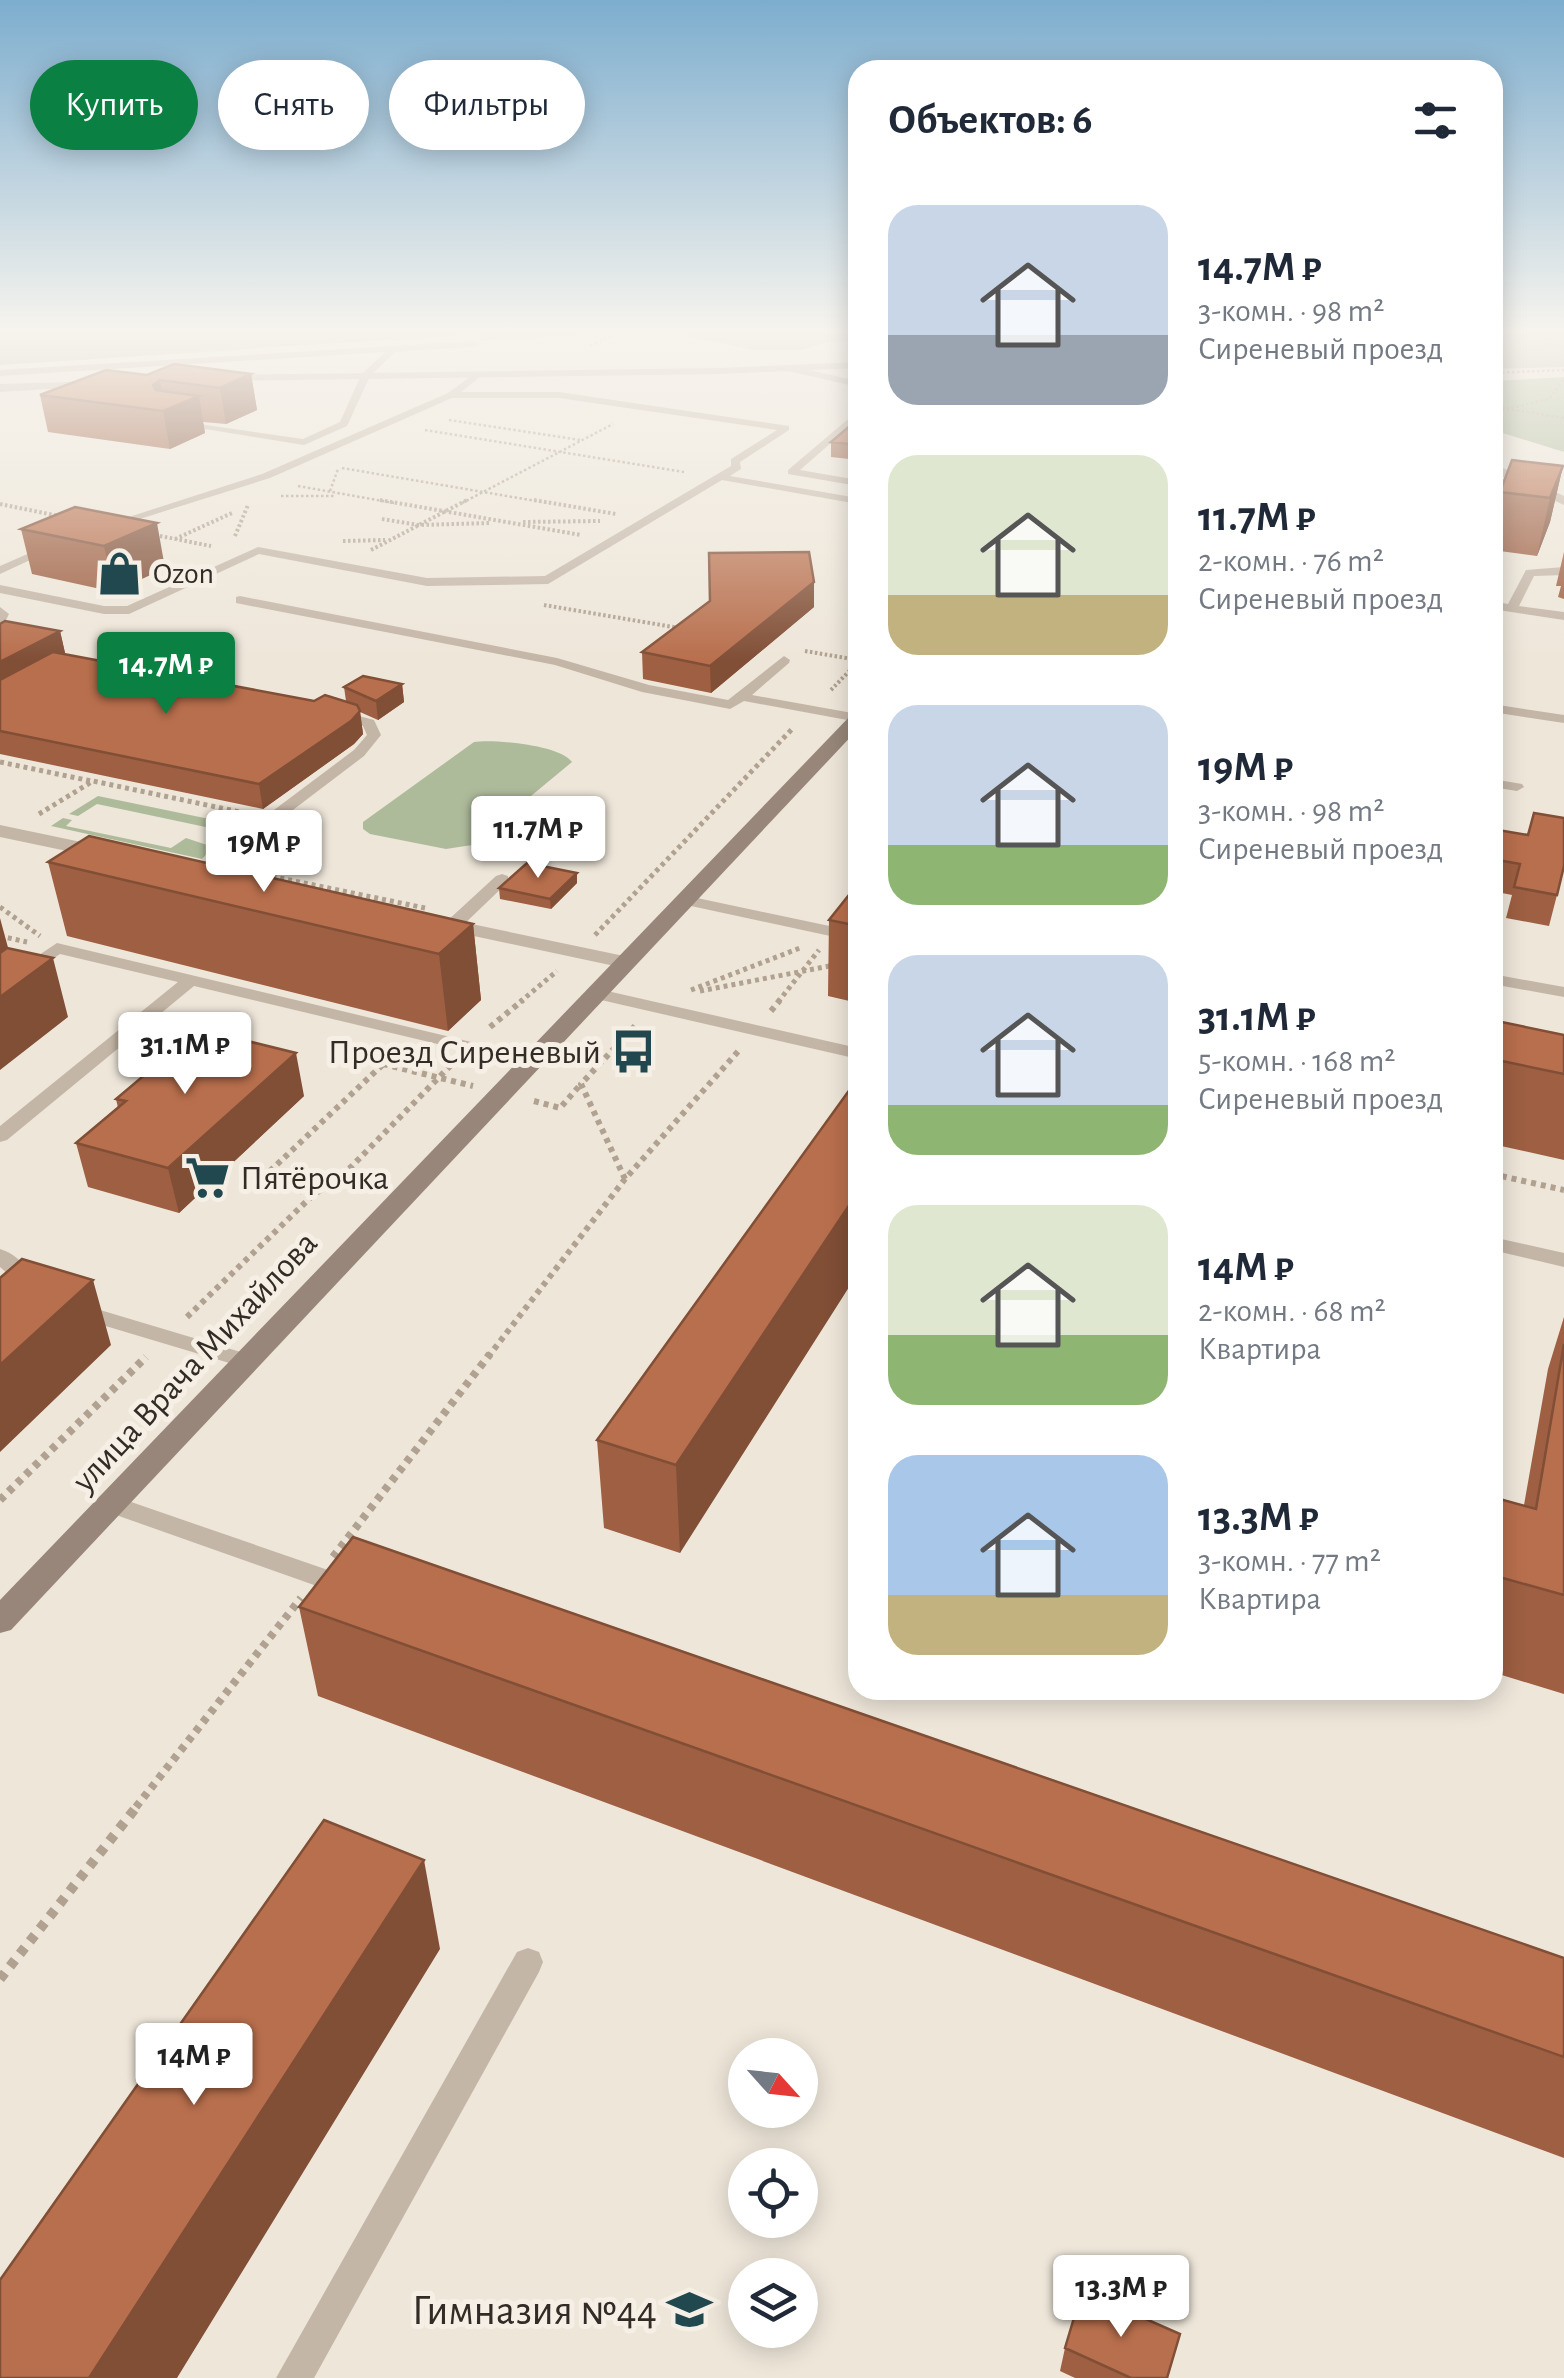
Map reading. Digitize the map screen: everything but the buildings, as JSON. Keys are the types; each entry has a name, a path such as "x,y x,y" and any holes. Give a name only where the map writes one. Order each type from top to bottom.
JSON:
{"main road":[{"name":"улица Врача Михайлова","path":"0,1622 594,993 848,731"}],"street":[{"path":"1503,472 1564,500"},
{"path":"4,832 123,857"},
{"path":"413,918 457,921 624,962"}],"lane":[{"path":"282,439 304,442 311,439"},
{"path":"96,530 266,476 351,439"},
{"path":"0,589 118,611 140,607 258,550 428,582 548,580 720,478 737,467 735,460 769,439"},
{"path":"830,439 792,472 848,481"},
{"path":"720,478 848,498"},
{"path":"1503,490 1534,486"},
{"path":"0,570 68,540"},
{"path":"1512,608 1530,573 1564,571"},
{"path":"240,600 557,662 646,690 730,706 784,660"},
{"path":"1503,607 1564,616"},
{"path":"0,611 4,614 0,621"},
{"path":"741,697 811,710 848,722"},
{"path":"202,871 360,752 374,735 369,723 311,707"},
{"path":"1503,710 1564,719"},
{"path":"1503,785 1517,787"},
{"path":"457,921 502,879"},
{"path":"683,900 848,935"},
{"path":"0,990 58,948 530,1061"},
{"path":"0,1136 191,980"},
{"path":"1503,981 1564,992"},
{"path":"594,993 848,1052"},
{"path":"1503,1246 1564,1260"},
{"path":"0,1256 19,1272 28,1303 246,1361"},
{"path":"112,1504 374,1596"},
{"path":"294,2378 528,1962"}],"path":[{"path":"478,439 720,478"},
{"path":"575,439 582,440"},
{"path":"340,566 582,440"},
{"path":"301,461 652,520"},
{"path":"330,492 338,468"},
{"path":"293,485 616,541"},
{"path":"232,542 248,505"},
{"path":"382,519 419,525 652,520"},
{"path":"0,1500 310,1197 351,1168 468,1046 577,951 848,672"},
{"path":"0,762 270,818"},
{"path":"4,832 93,781"},
{"path":"202,871 457,921"},
{"path":"0,907 58,948"},
{"path":"0,1979 625,1179 756,1031 834,932"},
{"path":"679,995 840,964"},
{"path":"310,1197 268,1172 414,1034"},
{"path":"383,1064 440,1077"},
{"path":"560,1108 581,1084"},
{"path":"1503,1176 1564,1190"}],"green space":[{"path":"1522,439 1564,439 1564,452"},
{"path":"474,742 541,747 572,762 472,845 446,849 370,834 363,829 363,822"},
{"path":"98,796 248,827 234,833 97,804 78,816 69,814"},
{"path":"63,818 72,820 66,826 171,848 186,838 213,847 202,859 51,826"}],"place":[{"name":"Ozon","path":"120,573"},
{"name":"Проезд Сиреневый","path":"634,1051"},
{"name":"Пятёрочка","path":"207,1177"},
{"name":"Гимназия №44","path":"690,2309"}]}
